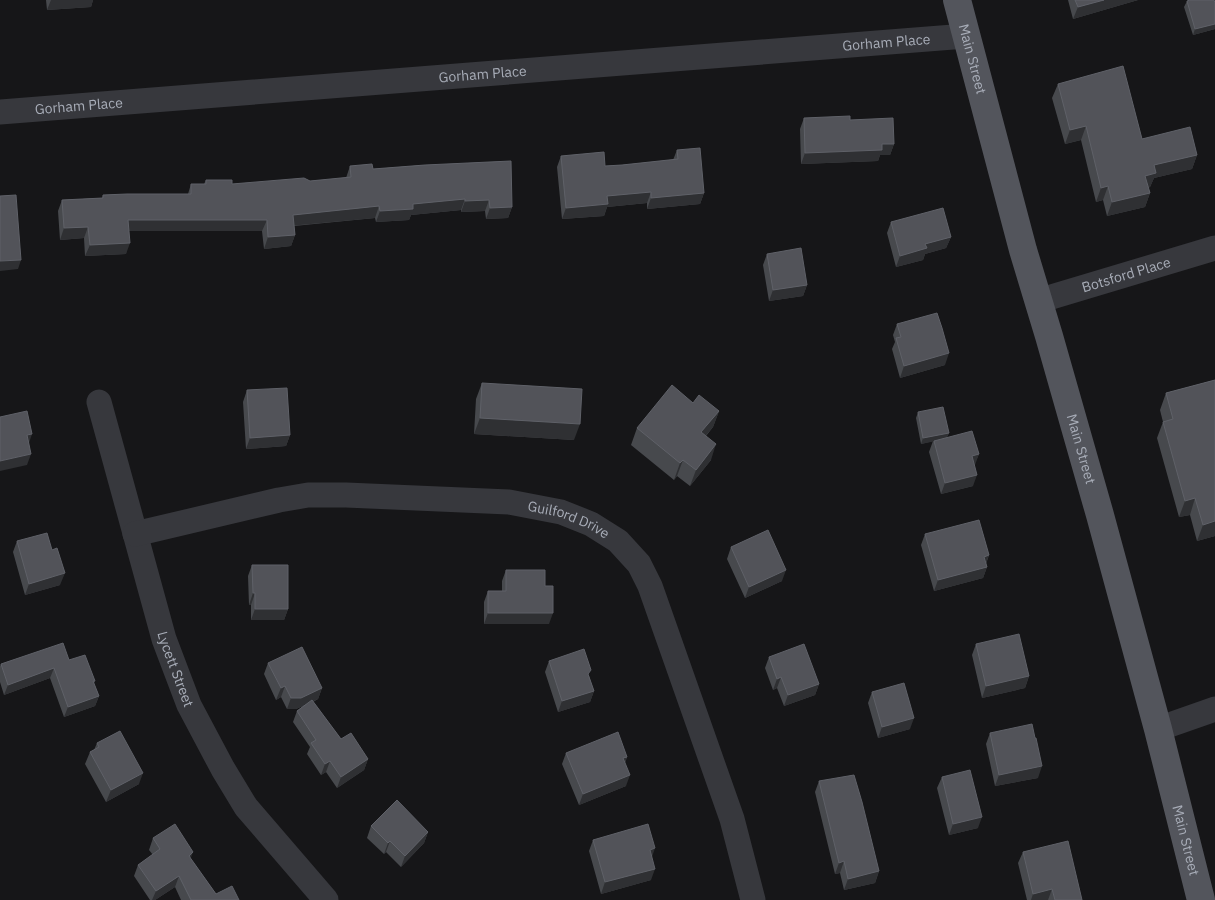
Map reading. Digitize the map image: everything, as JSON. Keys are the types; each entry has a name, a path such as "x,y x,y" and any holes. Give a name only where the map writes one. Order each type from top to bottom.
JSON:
{"main road":[{"name":"Main Street","path":"957,0 1023,250 1100,515 1202,900"}],"street":[{"name":"Gorham Place","path":"0,112 966,36"},
{"name":"Botsford Place","path":"1038,301 1215,248"},
{"name":"Lycett Street","path":"99,402 164,639 189,705 223,769 246,807 326,900"},
{"name":"Guilford Drive","path":"135,534 308,495 510,502 561,512 591,524 618,541 639,564 650,586 732,819 753,900"},
{"path":"1158,729 1215,708"}],"building":[{"path":"1075,0 1104,0 1078,7"},
{"path":"1214,0 1215,24 1195,29 1187,1"},
{"path":"1123,66 1142,139 1190,127 1197,155 1154,165 1156,173 1145,176 1150,193 1112,202 1108,186 1101,188 1086,126 1070,130 1058,84"},
{"path":"850,116 850,120 893,118 894,144 882,144 882,150 805,153 804,118"},
{"path":"700,148 704,193 651,198 651,192 607,196 608,204 566,208 561,156 604,152 605,166 678,159 677,150"},
{"path":"511,161 512,207 490,208 489,200 465,201 465,199 413,204 413,209 380,211 379,206 293,215 295,235 268,237 267,220 128,220 130,243 90,245 88,227 64,228 62,200 103,198 103,195 191,194 191,184 206,184 206,180 232,180 232,184 304,178 310,181 351,177 350,166 372,164 373,169"},
{"path":"16,195 21,260 0,261 0,196"},
{"path":"943,208 951,237 925,244 927,248 900,256 891,222"},
{"path":"801,248 807,285 773,290 767,254"},
{"path":"937,313 949,353 904,366 896,338 901,337 897,324"},
{"path":"1215,380 1215,521 1203,525 1195,498 1185,501 1163,422 1173,419 1166,393"},
{"path":"482,383 582,389 580,424 480,418"},
{"path":"672,385 693,403 699,395 719,411 701,432 716,444 696,470 683,460 680,463 637,428"},
{"path":"287,388 290,435 250,438 247,390"},
{"path":"943,407 949,433 923,438 918,412"},
{"path":"27,411 32,434 27,435 31,454 0,461 0,417"},
{"path":"972,431 979,454 972,456 977,475 945,483 934,441"},
{"path":"979,520 989,555 984,557 987,567 938,580 925,534"},
{"path":"768,530 786,570 749,587 731,547"},
{"path":"47,533 52,550 57,548 65,573 29,584 17,541"},
{"path":"252,565 288,565 288,609 255,609"},
{"path":"506,570 545,570 545,586 553,586 553,613 488,613 488,591 506,591"},
{"path":"1019,634 1029,676 986,686 976,644"},
{"path":"63,643 69,660 85,655 99,696 68,707 54,668 8,685 1,664"},
{"path":"804,644 819,684 788,695 781,677 777,679 769,657"},
{"path":"302,647 322,688 301,698 291,698 285,686 281,688 268,663"},
{"path":"584,649 591,670 588,674 594,691 562,701 549,661"},
{"path":"904,683 914,718 882,727 872,692"},
{"path":"312,700 341,739 351,733 368,759 341,777 330,761 325,764 311,743 316,740 297,711"},
{"path":"1032,724 1042,766 999,775 990,733"},
{"path":"120,731 143,773 111,790 90,752 99,747 97,743"},
{"path":"618,732 627,757 623,758 630,775 583,794 566,753"},
{"path":"970,770 982,817 953,824 942,777"},
{"path":"854,775 879,871 848,879 844,861 839,863 819,781"},
{"path":"397,800 428,832 405,856 371,826"},
{"path":"175,824 193,852 189,856 216,894 232,886 239,900 191,900 179,876 156,891 138,865 160,849 153,838"},
{"path":"648,824 655,848 650,850 655,869 605,882 593,840"},
{"path":"1068,841 1082,900 1055,900 1052,889 1033,894 1023,852"}]}
